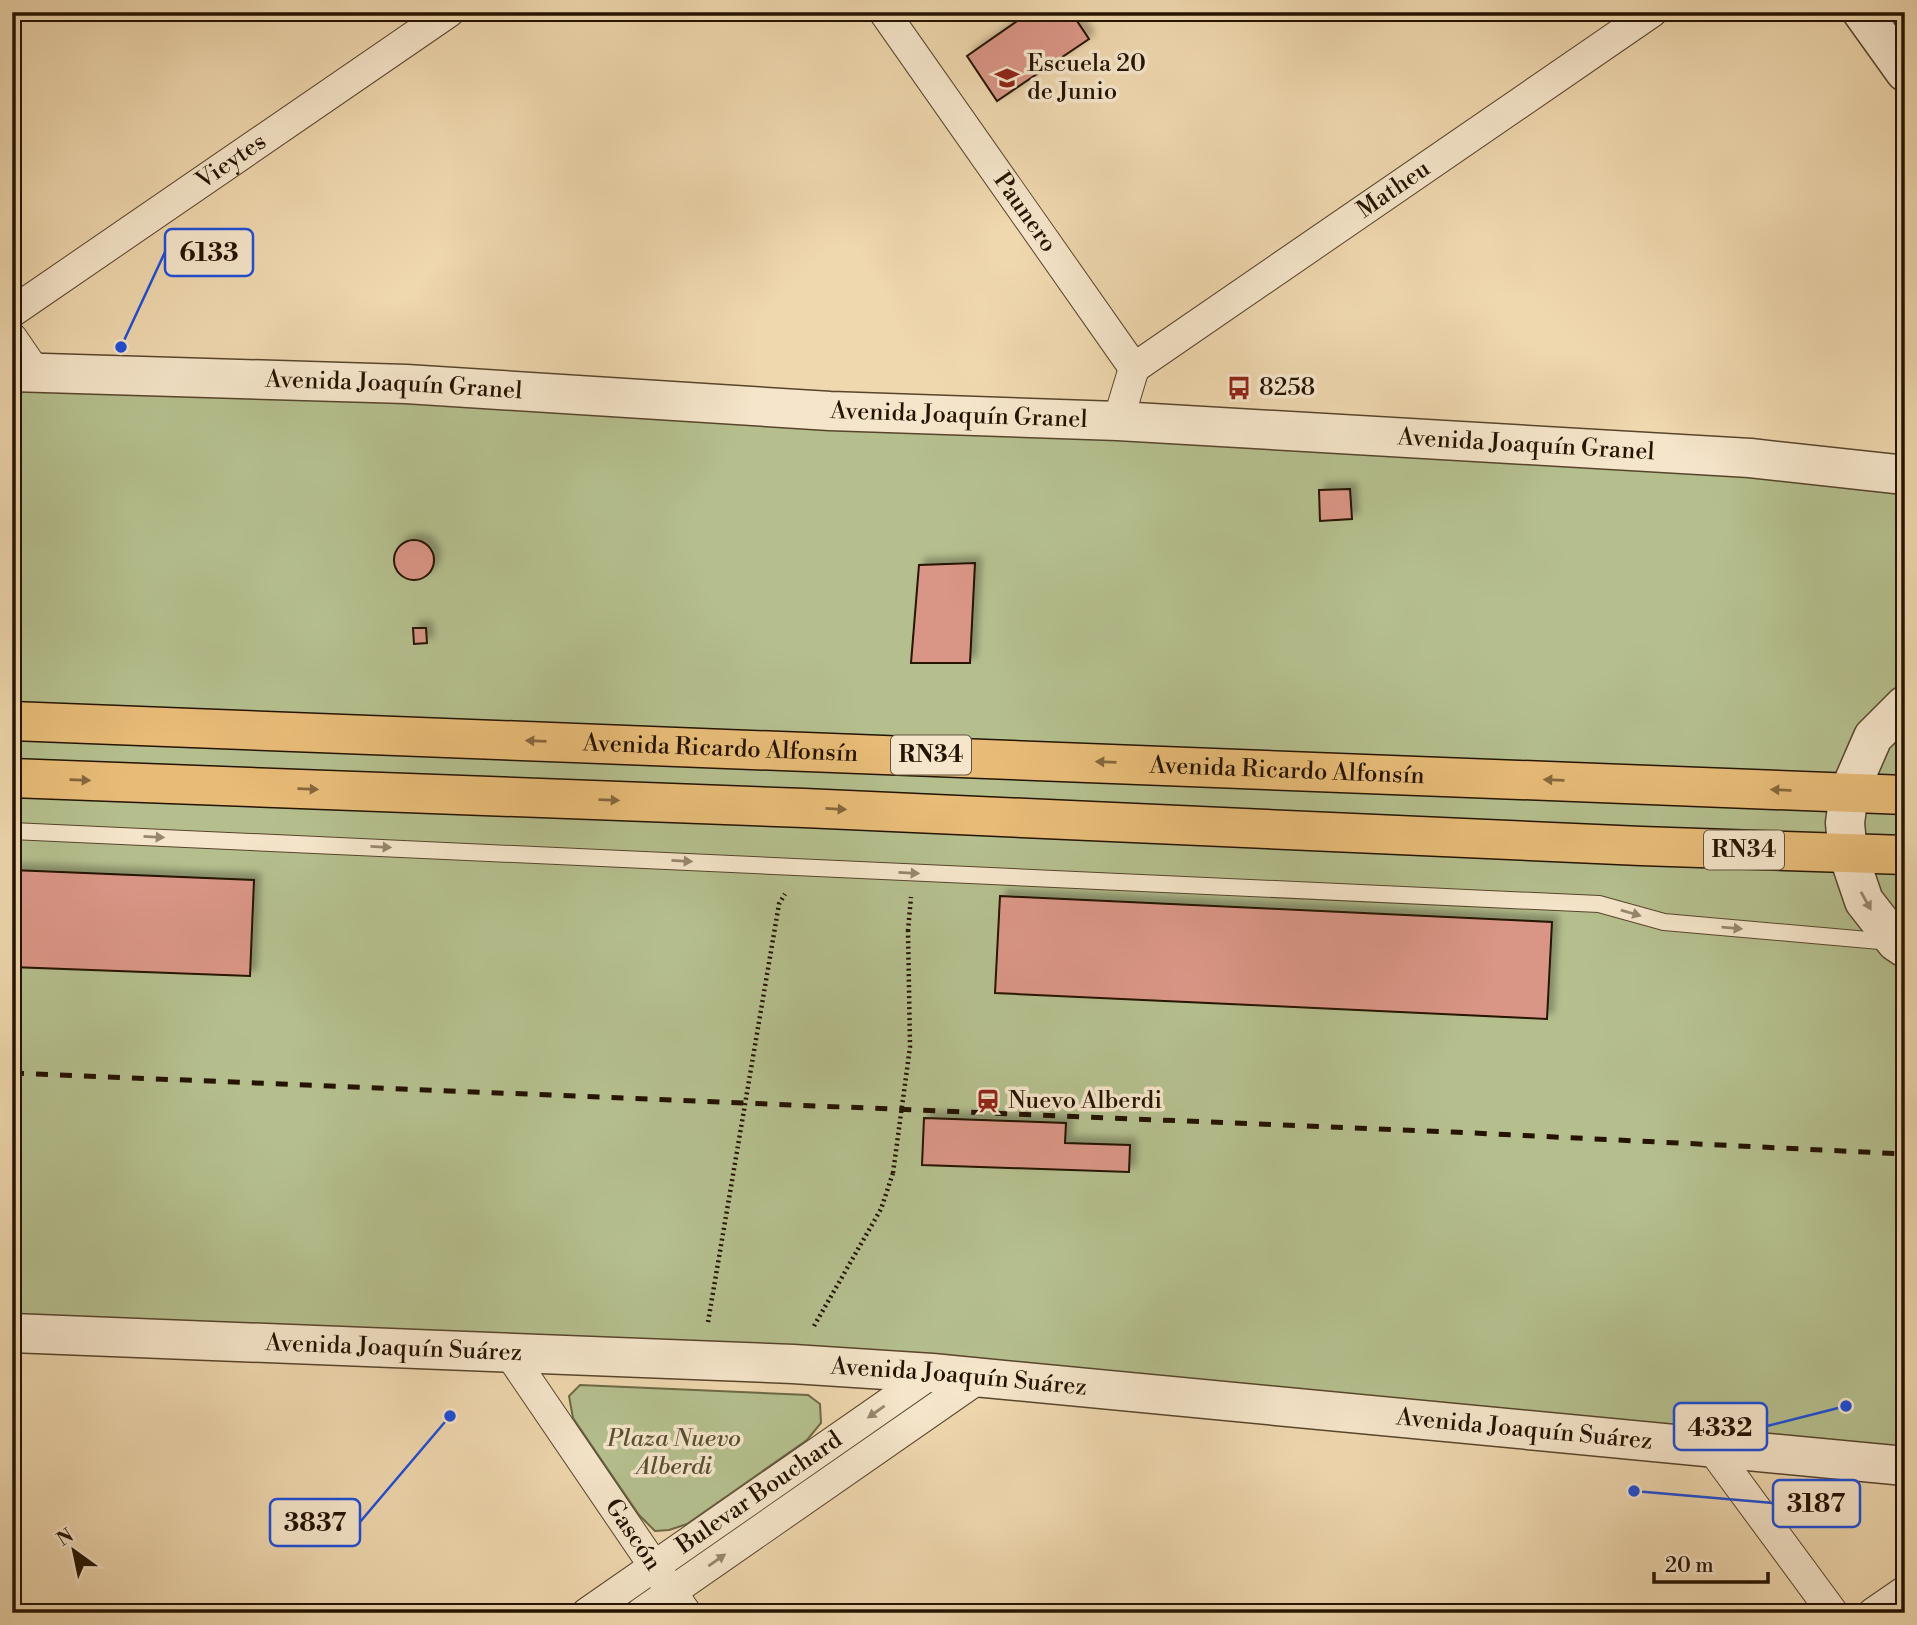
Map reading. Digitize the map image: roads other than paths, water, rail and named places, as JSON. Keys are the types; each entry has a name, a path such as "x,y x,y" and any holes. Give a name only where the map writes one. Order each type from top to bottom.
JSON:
{"highway":[{"name":"Avenida Ricardo Alfonsín","path":"12,721 1905,795"},
{"name":"RN34","path":"12,778 804,808 1905,855"}],"street":[{"name":"Vieytes","path":"12,312 449,12"},
{"name":"Paunero","path":"884,12 1134,368"},
{"name":"Matheu","path":"1134,368 1652,12"},
{"path":"1862,12 1905,72"},
{"path":"12,338 24,373"},
{"path":"1118,421 1134,368"},
{"name":"Avenida Joaquín Granel","path":"24,373 406,384 830,411 1118,421 1750,458 1905,475"},
{"path":"1860,469 1905,497"},
{"path":"1900,945 1864,901 1848,854 1845,822 1849,792 1873,737 1905,705"},
{"name":"Avenida Joaquín Suárez","path":"12,1333 701,1360 932,1373 1905,1466"},
{"name":"Gascón","path":"509,1353 679,1602"},
{"name":"Bulevar Bouchard","path":"587,1613 932,1373"},
{"name":"Bulevar Bouchard","path":"641,1613 679,1602 979,1378"},
{"path":"1710,1446 1833,1613"},
{"path":"1873,1613 1905,1591"}],"lane":[{"path":"12,831 1599,904 1664,922 1900,945"}],"railway":[{"path":"12,1073 1453,1132 1905,1154"}],"place":[{"name":"Escuela 20 de Junio","path":"1007,78"},
{"name":"6133","path":"121,347"},
{"name":"8258","path":"1239,388"},
{"name":"Nuevo Alberdi","path":"988,1101"},
{"name":"4332","path":"1846,1406"},
{"name":"3837","path":"450,1416"},
{"name":"3187","path":"1634,1491"}],"park label":[{"name":"Plaza Nuevo Alberdi","path":"674,1453"}]}
